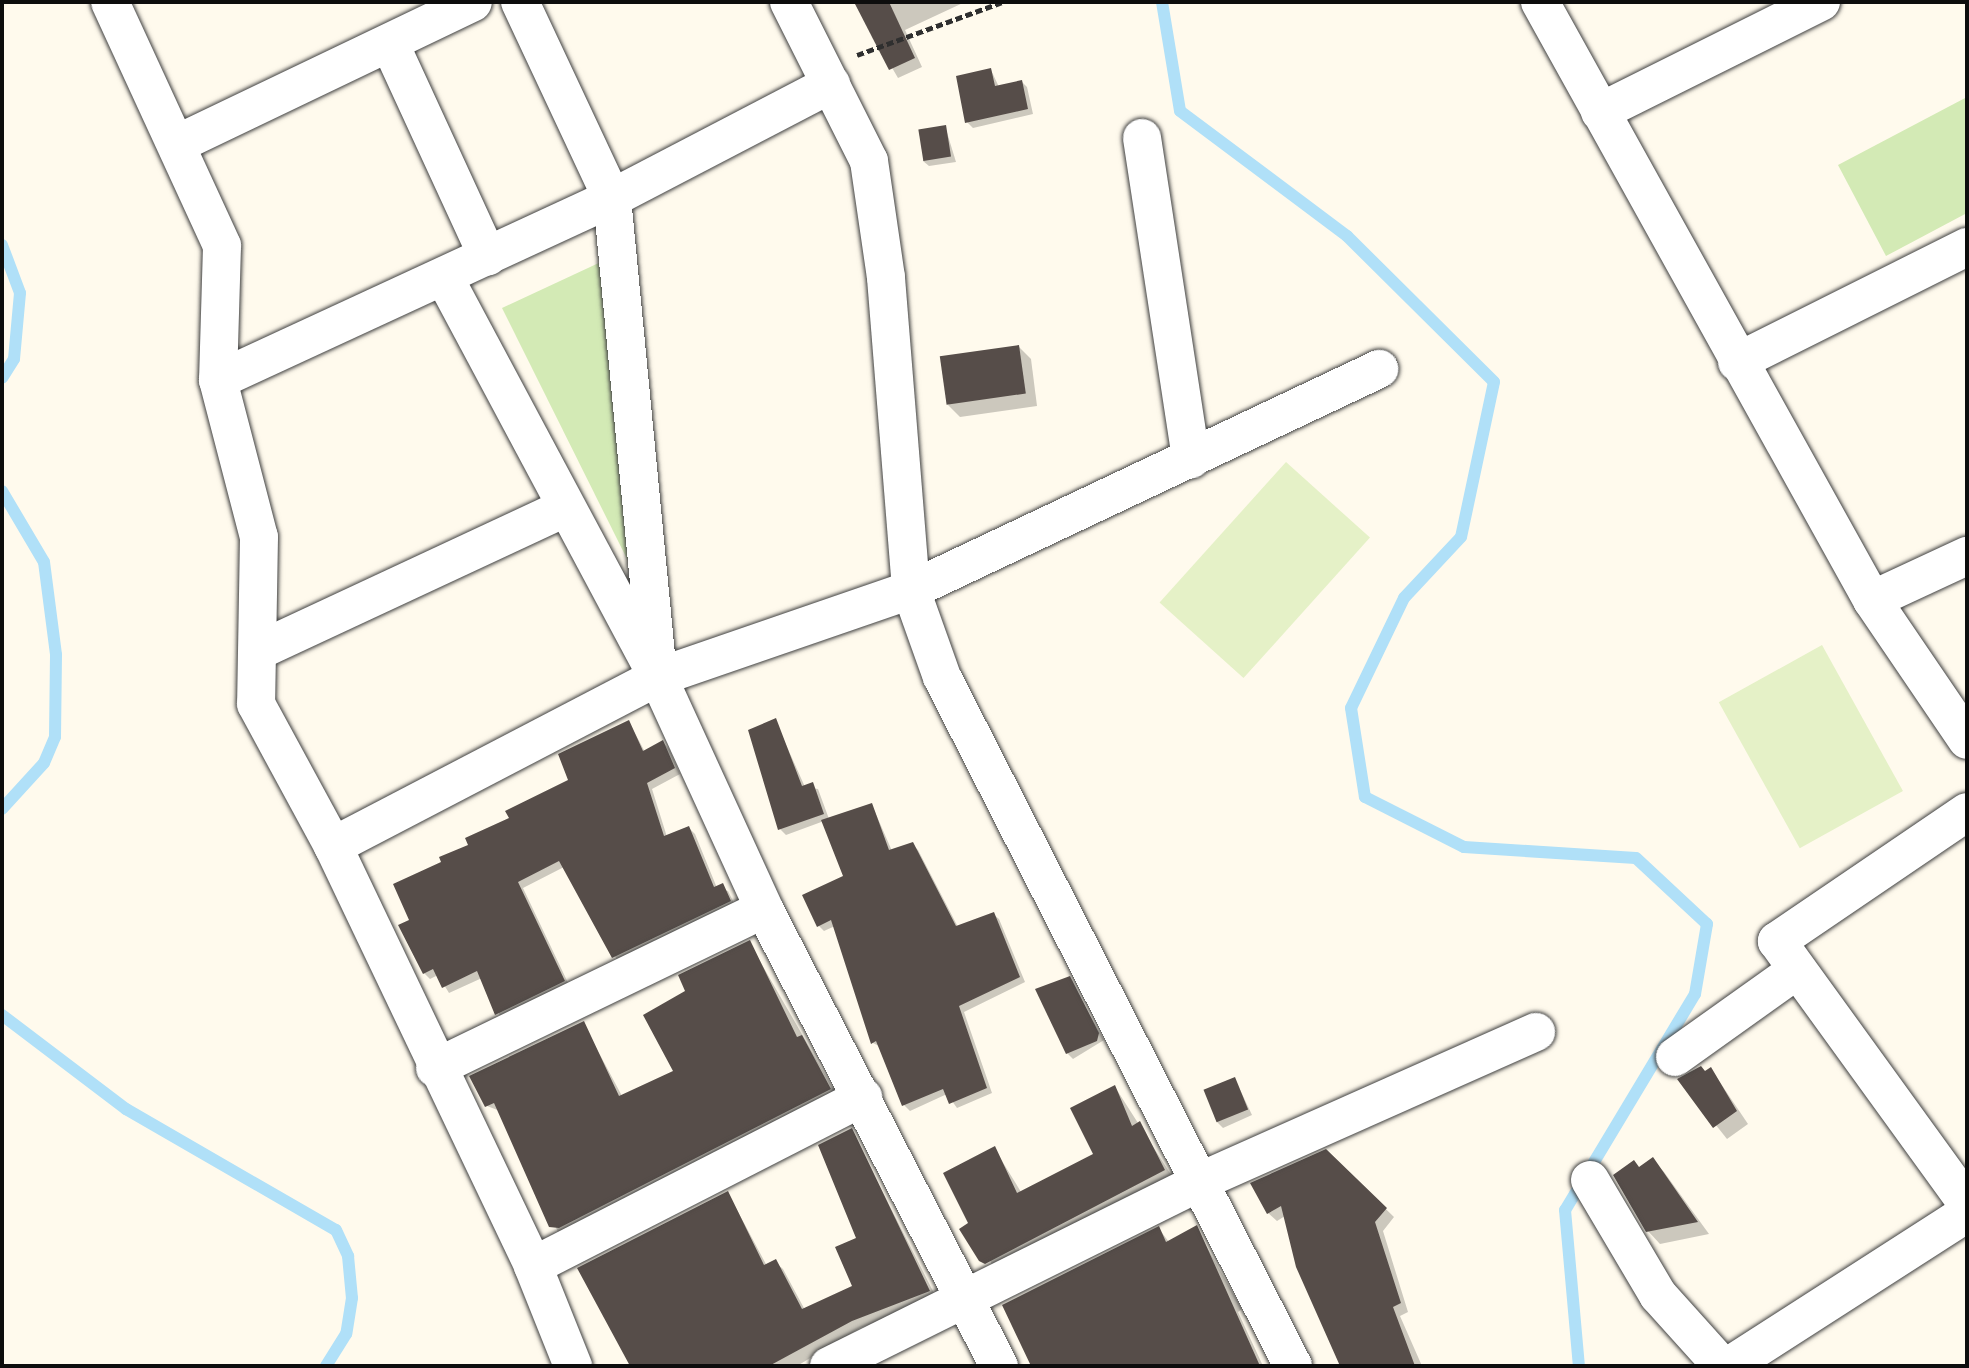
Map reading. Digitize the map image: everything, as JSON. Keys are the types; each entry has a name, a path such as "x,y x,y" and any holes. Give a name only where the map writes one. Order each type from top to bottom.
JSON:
{"street":[{"path":"110,2 222,246 218,380 259,537 256,704 333,846 435,1068 533,1266 573,1366"},
{"path":"177,144 473,2"},
{"path":"520,2 612,198 658,677"},
{"path":"789,2 869,161 886,278 911,590 942,677 1293,1366"},
{"path":"1540,2 1737,362 1872,600 1967,740"},
{"path":"1600,112 1821,2"},
{"path":"390,44 488,257"},
{"path":"218,380 612,198 827,75"},
{"path":"1142,138 1191,459"},
{"path":"1737,362 1967,247"},
{"path":"444,277 565,508 658,677 764,909 968,1299 999,1366"},
{"path":"333,846 658,677 911,590 1379,369"},
{"path":"258,651 565,508"},
{"path":"1872,600 1967,556"},
{"path":"1967,812 1777,941 1967,1203"},
{"path":"435,1068 764,909"},
{"path":"1675,1057 1797,970"},
{"path":"829,1366 1199,1182 1536,1032"},
{"path":"533,1266 863,1097"},
{"path":"1590,1180 1658,1295 1722,1366"},
{"path":"1729,1366 1967,1213"}],"path":[{"path":"827,75 1003,2"}],"green space":[{"path":"1967,97 1967,213 1886,256 1838,165"},
{"path":"603,261 638,581 502,308"},
{"path":"1286,462 1370,538 1244,678 1160,602"},
{"path":"1822,645 1903,791 1800,848 1719,702"}],"building":[{"path":"854,2 889,2 915,58 889,70"},
{"path":"991,68 995,86 1022,80 1028,109 965,123 956,76"},
{"path":"946,125 951,157 923,161 918,129"},
{"path":"1019,345 1026,394 947,405 940,356"},
{"path":"776,718 802,786 813,782 824,814 778,830 748,730"},
{"path":"629,720 643,751 663,740 675,768 647,783 664,836 689,826 714,887 723,883 731,901 612,958 559,861 518,882 565,981 495,1015 477,971 442,988 433,969 423,974 398,925 409,920 393,884 441,862 439,857 468,845 465,838 509,818 505,811 568,780 558,754"},
{"path":"872,803 889,850 913,842 956,926 994,912 1020,977 959,1006 987,1088 949,1104 943,1089 902,1106 876,1041 871,1044 831,920 817,927 802,895 843,876 821,820"},
{"path":"750,940 797,1037 802,1035 831,1089 559,1228 549,1227 494,1103 485,1107 469,1076 584,1021 619,1096 673,1071 643,1015 685,991 678,975"},
{"path":"1070,976 1099,1033 1097,1041 1066,1054 1035,989"},
{"path":"1701,1066 1705,1071 1711,1067 1737,1111 1713,1128 1677,1079"},
{"path":"1235,1077 1248,1109 1217,1122 1203,1090"},
{"path":"1115,1085 1132,1126 1140,1121 1165,1170 985,1264 979,1261 959,1229 968,1223 943,1173 995,1146 1017,1193 1093,1154 1070,1108"},
{"path":"852,1128 930,1291 852,1321 769,1366 630,1366 577,1268 728,1191 764,1265 776,1259 802,1309 852,1286 835,1247 856,1238 818,1145"},
{"path":"1326,1149 1387,1208 1375,1222 1401,1303 1393,1307 1415,1366 1340,1366 1296,1267 1281,1206 1267,1214 1250,1183"},
{"path":"1653,1157 1698,1222 1646,1232 1613,1175 1634,1160 1639,1167"},
{"path":"1197,1225 1260,1366 1031,1366 1002,1305 1159,1226 1166,1242"}],"waterway":[{"path":"1162,2 1180,111 1347,236 1494,382 1461,537 1404,598 1351,708 1365,797 1464,847 1636,858 1707,924 1695,994 1565,1210 1579,1366"},
{"path":"2,245 20,293 14,359 2,378"},
{"path":"2,491 44,562 56,655 55,737 44,763 2,809"},
{"path":"2,1015 126,1109 336,1230 348,1256 352,1298 346,1334 326,1366"}]}
